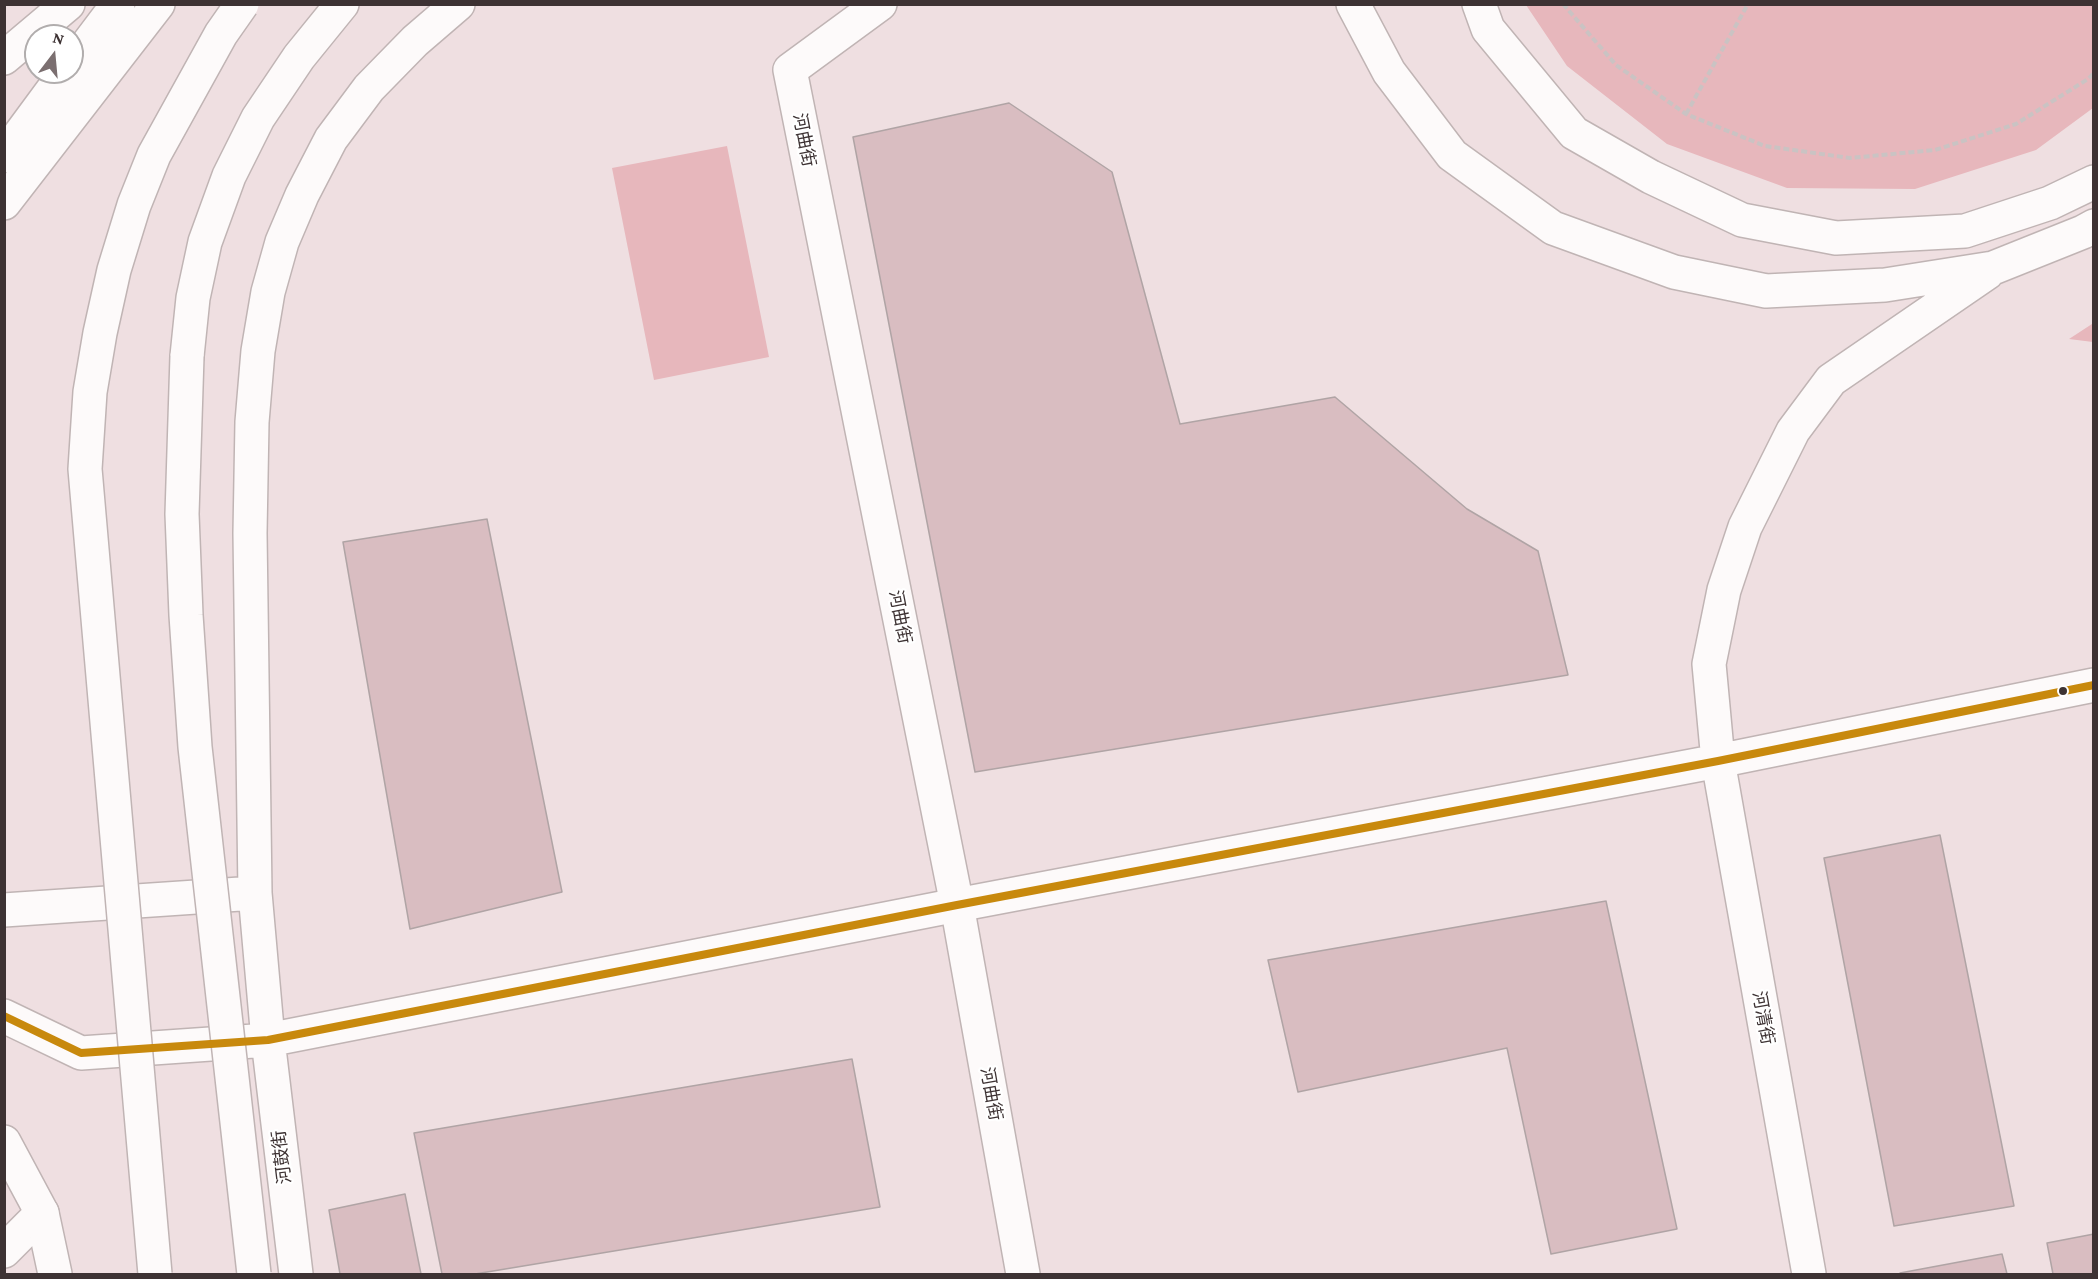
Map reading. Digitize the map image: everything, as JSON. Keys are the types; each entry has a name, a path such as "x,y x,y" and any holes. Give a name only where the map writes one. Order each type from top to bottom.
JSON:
{"main road":[{"path":"4,58 68,4"},
{"path":"84,49 118,4"},
{"path":"4,202 158,4"},
{"path":"155,1275 90,542 85,469 86,447 90,392 100,333 114,270 134,205 154,155 221,34 242,4"},
{"path":"254,1275 195,747 186,626 182,514 188,356 193,298 206,242 229,176 264,110 298,57 342,4"},
{"name":"河鼓街","path":"296,1275 268,1040 255,893 250,533 252,422 258,351 268,292 282,242 302,195 331,139 369,88 416,41 458,4"},
{"name":"河曲街","path":"880,4 790,70 957,905 1023,1275"},
{"path":"1353,4 1389,72 1452,155 1553,228 1674,272 1766,291 1885,285 1993,268 2094,226"},
{"path":"1479,4 1488,29 1574,133 1651,177 1742,220 1836,238 1965,231 2050,203 2094,182"},
{"path":"4,156 57,84"},
{"name":"河清街","path":"1809,1275 1718,761 1709,664 1724,590 1745,527 1793,431 1831,380 1993,268"},
{"path":"4,1016 81,1053 268,1040 957,905 1718,761 2094,685"},
{"path":"4,910 255,893"},
{"path":"4,1142 42,1214 55,1275"},
{"path":"4,1251 42,1214"}],"path":[{"path":"1563,4 1616,65 1686,114 1765,146 1850,158 1935,150 2016,124 2094,73"},
{"path":"1686,114 1748,4"}],"shaded area":[{"path":"1526,5 2093,5 2093,108 2036,150 1915,189 1787,188 1667,144 1567,66"},
{"path":"727,146 769,357 654,380 612,168"},
{"path":"2092,324 2093,342 2069,339"}],"building":[{"path":"1009,103 1112,172 1180,424 1335,397 1467,509 1538,551 1568,675 975,772 853,137"},
{"path":"487,519 562,892 410,929 343,542"},
{"path":"1940,835 2014,1206 1894,1226 1824,858"},
{"path":"1606,901 1677,1229 1551,1254 1507,1048 1298,1092 1268,960"},
{"path":"852,1059 880,1207 475,1274 442,1274 414,1133"},
{"path":"405,1194 421,1274 340,1274 329,1210"},
{"path":"2094,1234 2094,1274 2053,1274 2047,1243"},
{"path":"2002,1254 2007,1274 1900,1273"}],"transit line":[{"path":"4,1016 81,1053 268,1040 957,905 1718,761 2094,685"}]}
